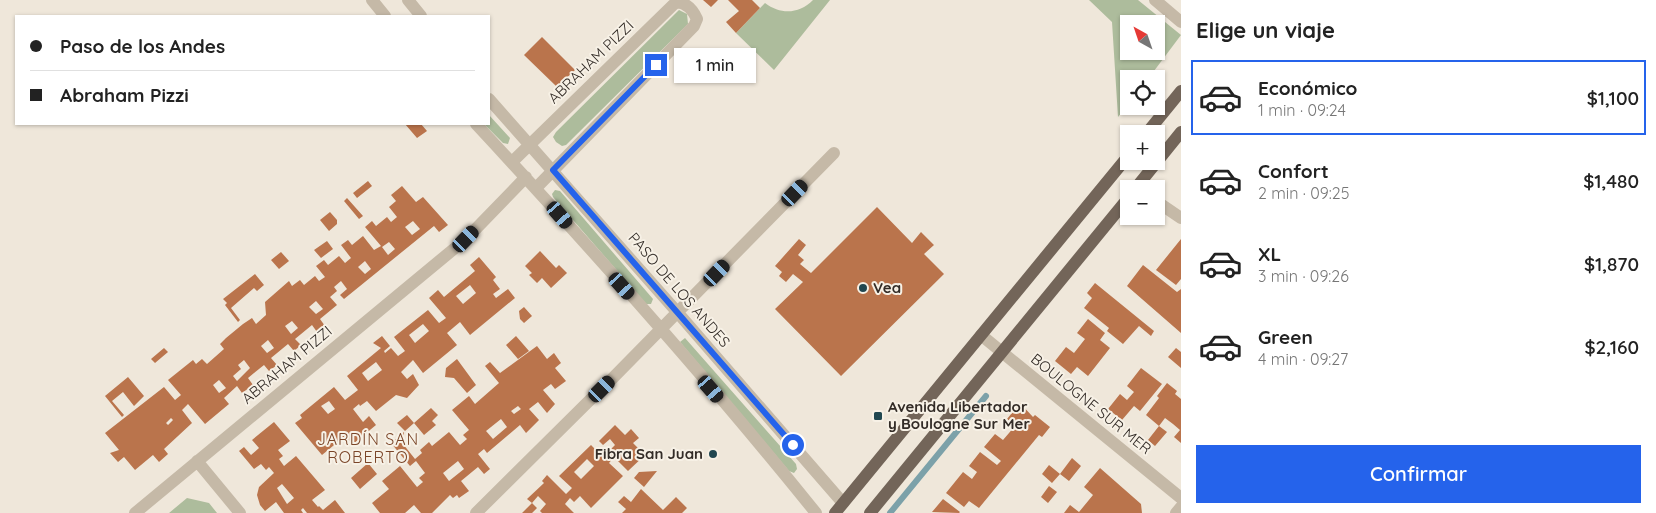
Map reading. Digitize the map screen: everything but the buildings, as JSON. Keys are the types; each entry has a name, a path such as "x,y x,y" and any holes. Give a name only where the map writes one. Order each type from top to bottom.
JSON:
{"main road":[{"path":"1153,125 1181,91"},
{"path":"1143,180 1181,132"},
{"path":"839,508 1120,166"},
{"path":"870,513 1120,208"}],"street":[{"path":"408,0 420,15"},
{"path":"1155,0 1181,22"},
{"name":"ABRAHAM PIZZI","path":"512,162 673,5 677,2 683,2 689,6 697,19 694,26 536,188"},
{"name":"PASO DE LOS ANDES","path":"490,100 678,313 839,508"},
{"path":"477,125 536,188 661,330 816,513"},
{"path":"476,513 678,313 834,153"},
{"name":"ABRAHAM PIZZI","path":"135,513 463,241 526,177"},
{"path":"1165,207 1181,218"},
{"name":"BOULOGNE SUR MER","path":"981,335 1181,498"},
{"path":"197,461 240,513"},
{"path":"1176,513 1181,507"}],"green space":[{"path":"813,0 830,0 774,70 736,33 765,3 777,10 790,11 802,8"},
{"path":"1089,0 1138,0 1156,15 1120,15 1120,60 1162,60 1155,70 1120,70 1120,115 1118,117 1112,22"},
{"path":"679,10 687,14 688,24 566,145 562,146 556,142 553,137 556,132"},
{"path":"1165,22 1181,35 1165,56"},
{"path":"490,116 510,138 508,144 503,143 485,125 490,125"},
{"path":"555,190 560,191 653,299 651,304 646,304 553,197 552,194"},
{"path":"685,338 796,464 797,469 794,473 789,471 680,342"},
{"path":"187,498 209,503 217,513 169,513"}],"waterway":[{"path":"890,513 986,396"}],"place":[{"name":"Vea","path":"863,288"},
{"name":"Avenida Libertador y Boulogne Sur Mer","path":"878,416"},
{"name":"Fibra San Juan","path":"713,454"}],"district":[{"name":"JARDÍN SAN ROBERTO","path":"368,448"}],"route":[{"path":"656,65 553,170 793,445"}]}
